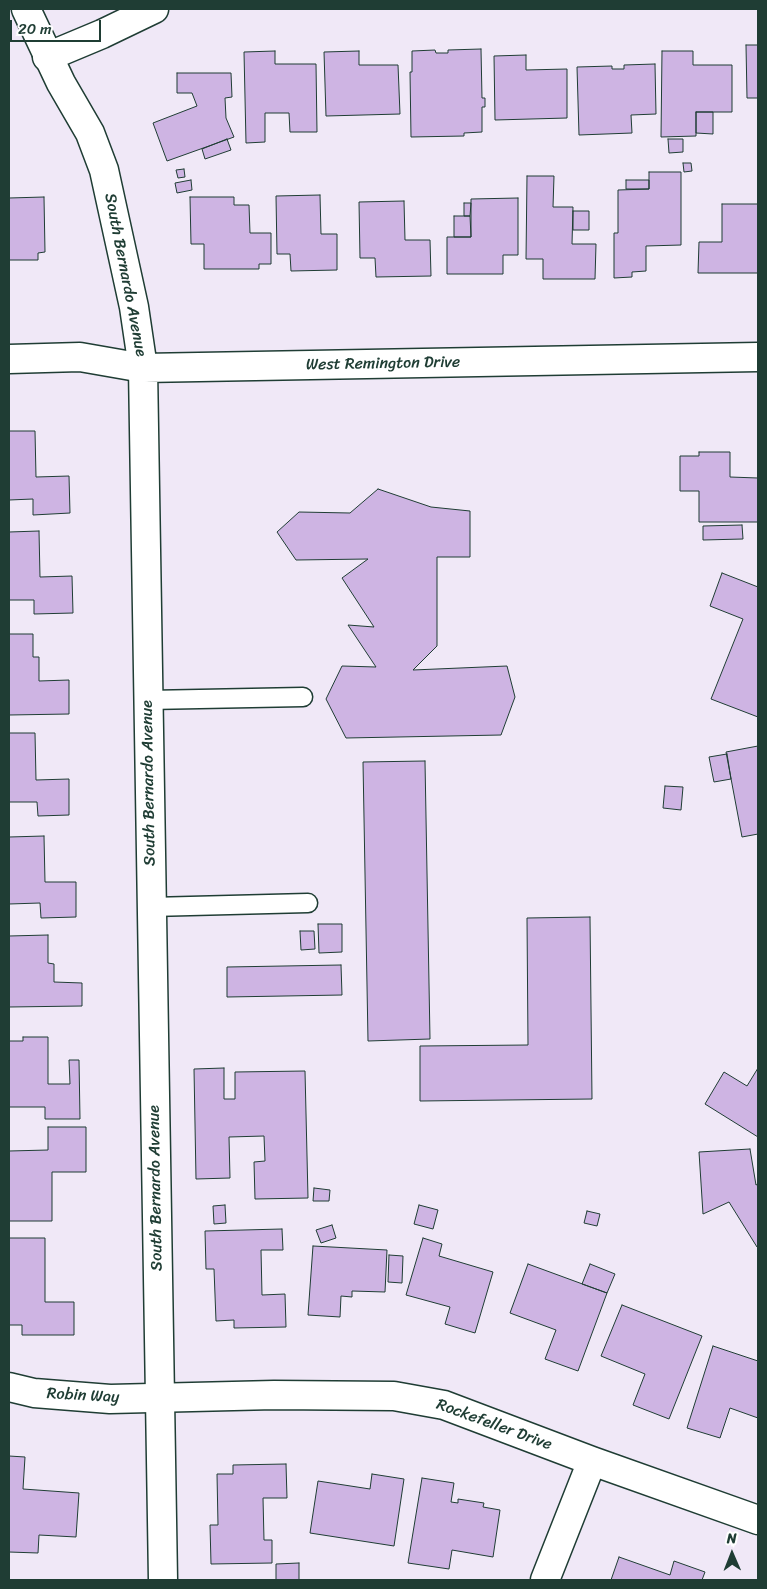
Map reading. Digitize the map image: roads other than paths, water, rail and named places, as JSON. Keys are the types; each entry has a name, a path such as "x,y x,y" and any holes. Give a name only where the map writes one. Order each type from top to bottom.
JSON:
{"street":[{"name":"South Bernardo Avenue","path":"26,9 47,57 90,133 104,170 134,307 143,368 162,1580"},
{"path":"47,57 102,34 154,9"},
{"name":"West Remington Drive","path":"9,359 80,357 143,368 758,357"},
{"name":"Robin Way","path":"9,1387 34,1393 110,1400 159,1398"},
{"name":"Rockefeller Drive","path":"159,1398 274,1395 394,1396 444,1405 592,1461 758,1520"},
{"path":"545,1580 592,1461"}],"lane":[{"path":"148,700 303,697"},
{"path":"151,906 308,903"}]}
